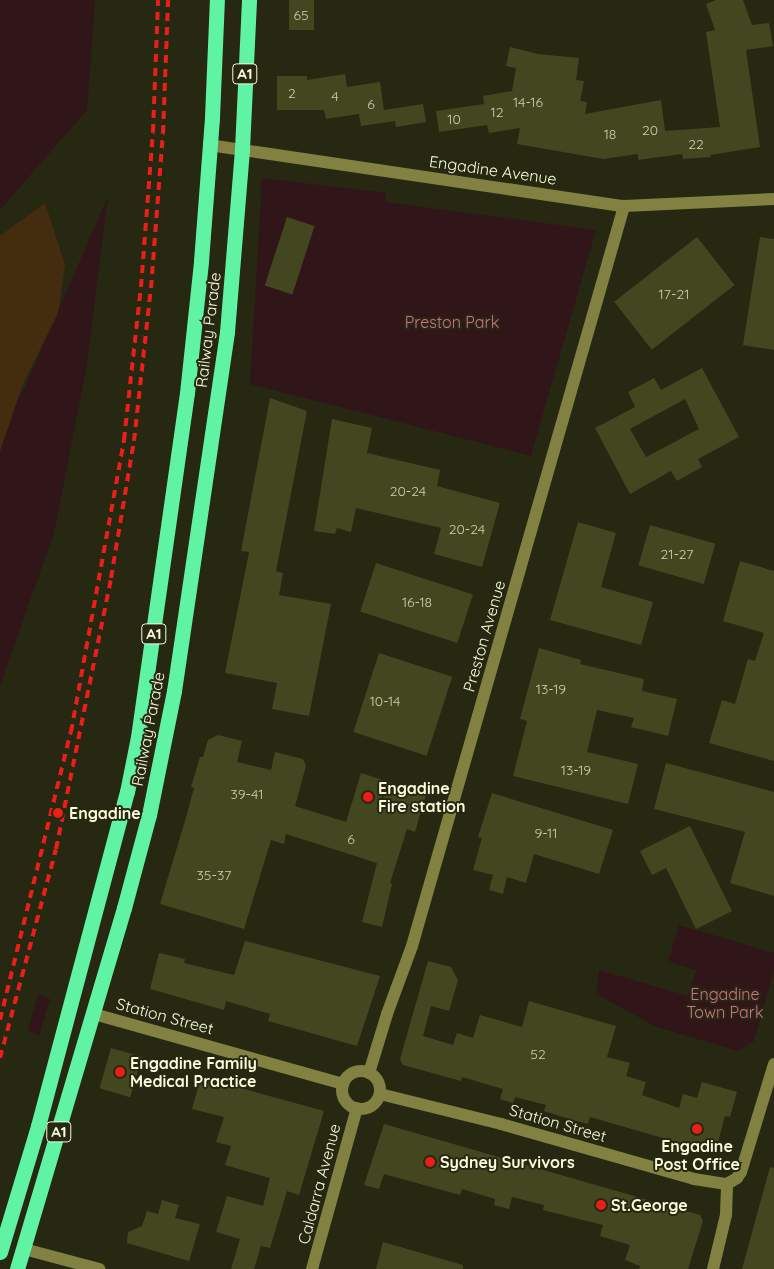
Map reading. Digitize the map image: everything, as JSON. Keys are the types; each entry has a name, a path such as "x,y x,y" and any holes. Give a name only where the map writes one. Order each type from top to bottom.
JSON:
{"highway":[{"name":"Railway Parade","path":"0,1252 38,1126 127,792 138,738 187,393 201,261 210,145 216,0"},
{"name":"Railway Parade","path":"17,1269 94,1014 149,815 174,691 227,332 242,149 249,0"}],"street":[{"name":"Engadine Avenue","path":"210,145 624,206 774,199"},
{"name":"Preston Avenue","path":"369,1073 387,1014 412,946 624,206"},
{"name":"Station Street","path":"94,1014 343,1084"},
{"path":"713,1269 726,1215 727,1184 737,1178 740,1172 774,1064"},
{"path":"357,1071 369,1073 378,1081 380,1094 374,1104 369,1107 357,1108 346,1101 343,1096 343,1084 346,1078 357,1071"},
{"name":"Station Street","path":"380,1094 501,1124 694,1179 727,1184"},
{"name":"Caldarra Avenue","path":"312,1269 357,1108"},
{"path":"24,1249 99,1269"}],"green space":[{"path":"0,0 95,0 87,110 0,210"},
{"name":"Preston Park","path":"262,178 386,193 385,202 596,230 531,456 250,384"},
{"path":"108,196 87,365 54,533 0,686 0,428 25,387"},
{"name":"Engadine Town Park","path":"679,925 774,953 774,971 754,1041 738,1051 657,1027 596,994 599,970 688,996 696,970 668,962"},
{"path":"38,994 50,999 39,1036 28,1030"}],"shaded area":[{"path":"45,203 65,265 58,313 23,384 0,451 0,236"}],"building":[{"path":"289,0 314,0 314,30 289,30"},
{"path":"716,0 743,0 752,25 769,23 773,46 746,50 760,147 710,155 711,157 683,159 682,154 638,160 638,154 603,159 517,144 520,128 489,133 487,125 439,132 436,111 484,104 483,96 512,91 516,68 506,66 510,47 538,54 579,58 576,80 584,81 580,101 587,102 585,114 661,100 665,131 720,127 706,32 715,30 706,4"},
{"path":"345,74 347,87 380,82 384,110 423,104 426,122 396,127 395,121 361,126 359,114 326,119 324,110 277,110 277,76 307,76 307,80"},
{"path":"287,217 315,226 292,294 265,285"},
{"path":"697,237 735,285 652,350 614,302"},
{"path":"760,237 774,239 774,350 743,345"},
{"path":"702,368 739,437 698,459 702,467 677,481 671,471 630,494 595,428 635,407 628,392 654,378 661,390","holes":["685,399 699,429 646,457 630,429"]},
{"path":"270,398 307,411 276,571 283,573 279,595 331,604 309,716 272,709 277,683 225,673 249,552 241,551"},
{"path":"332,419 372,428 367,453 440,470 437,486 500,503 482,567 434,554 441,528 356,508 351,532 337,528 335,534 314,531"},
{"path":"578,522 616,533 601,587 653,602 641,645 550,620"},
{"path":"650,525 715,544 704,584 638,565"},
{"path":"740,561 774,571 774,761 709,743 722,700 735,704 748,659 755,661 764,633 723,621"},
{"path":"376,563 473,595 457,643 360,612"},
{"path":"539,648 581,660 580,664 644,679 642,691 677,699 668,736 631,727 634,718 597,710 587,752 638,764 628,804 513,776 527,721 520,719"},
{"path":"379,653 452,677 427,756 353,732"},
{"path":"218,735 242,741 237,762 271,770 275,752 303,759 306,766 295,806 346,822 361,773 426,794 415,832 407,829 390,883 392,884 382,927 362,922 377,863 286,834 284,844 271,840 244,929 160,904 187,814 194,788 191,787 200,757 203,757 208,740"},
{"path":"666,763 774,792 774,896 730,883 745,832 654,809"},
{"path":"492,793 613,830 599,874 534,854 526,883 507,877 503,894 489,890 493,875 473,870 482,838 478,837"},
{"path":"690,826 732,911 696,929 666,868 652,875 640,851"},
{"path":"245,941 380,976 357,1046 268,1021 270,1014 226,1001 224,1010 150,989 159,953 185,959 184,963 234,975"},
{"path":"428,961 451,967 458,980 449,1011 431,1006 423,1036 453,1045 457,1033 473,1038 480,1015 522,1027 529,1001 616,1026 607,1057 630,1063 626,1076 646,1082 642,1095 679,1108 683,1094 697,1098 702,1082 737,1092 730,1117 725,1116 715,1153 590,1117 588,1124 576,1121 544,1111 546,1105 515,1097 513,1103 500,1099 503,1089 462,1077 461,1081 403,1065 400,1059"},
{"name":"Engadine Family Medical Practice","path":"111,1048 142,1057 130,1097 99,1088"},
{"path":"201,1077 324,1111 299,1195 287,1191 270,1248 261,1246 254,1269 231,1269 240,1239 216,1232 227,1196 263,1206 270,1178 225,1165 231,1146 216,1142 224,1117 192,1109"},
{"path":"384,1124 700,1215 703,1221 688,1269 639,1269 640,1266 625,1260 630,1245 600,1236 603,1225 543,1210 544,1205 512,1197 509,1209 494,1205 495,1199 462,1189 460,1195 384,1174 379,1189 364,1185"},
{"path":"770,1167 774,1168 774,1269 742,1269"},
{"path":"162,1200 179,1205 175,1218 200,1224 189,1261 127,1243 128,1232 142,1226 147,1211 158,1214"},
{"path":"383,1242 463,1265 463,1269 376,1269"}],"railway":[{"path":"0,1020 71,732 124,440 141,287 153,132 158,0"},
{"path":"0,1058 56,849 111,578 134,441 151,288 163,133 168,0"}],"place":[{"name":"Engadine Fire station","path":"368,797"},
{"name":"Engadine","path":"58,813"},
{"name":"Engadine Family Medical Practice","path":"120,1072"},
{"name":"Engadine Post Office","path":"697,1129"},
{"name":"Sydney Survivors","path":"430,1162"},
{"name":"St.George","path":"601,1205"}]}
